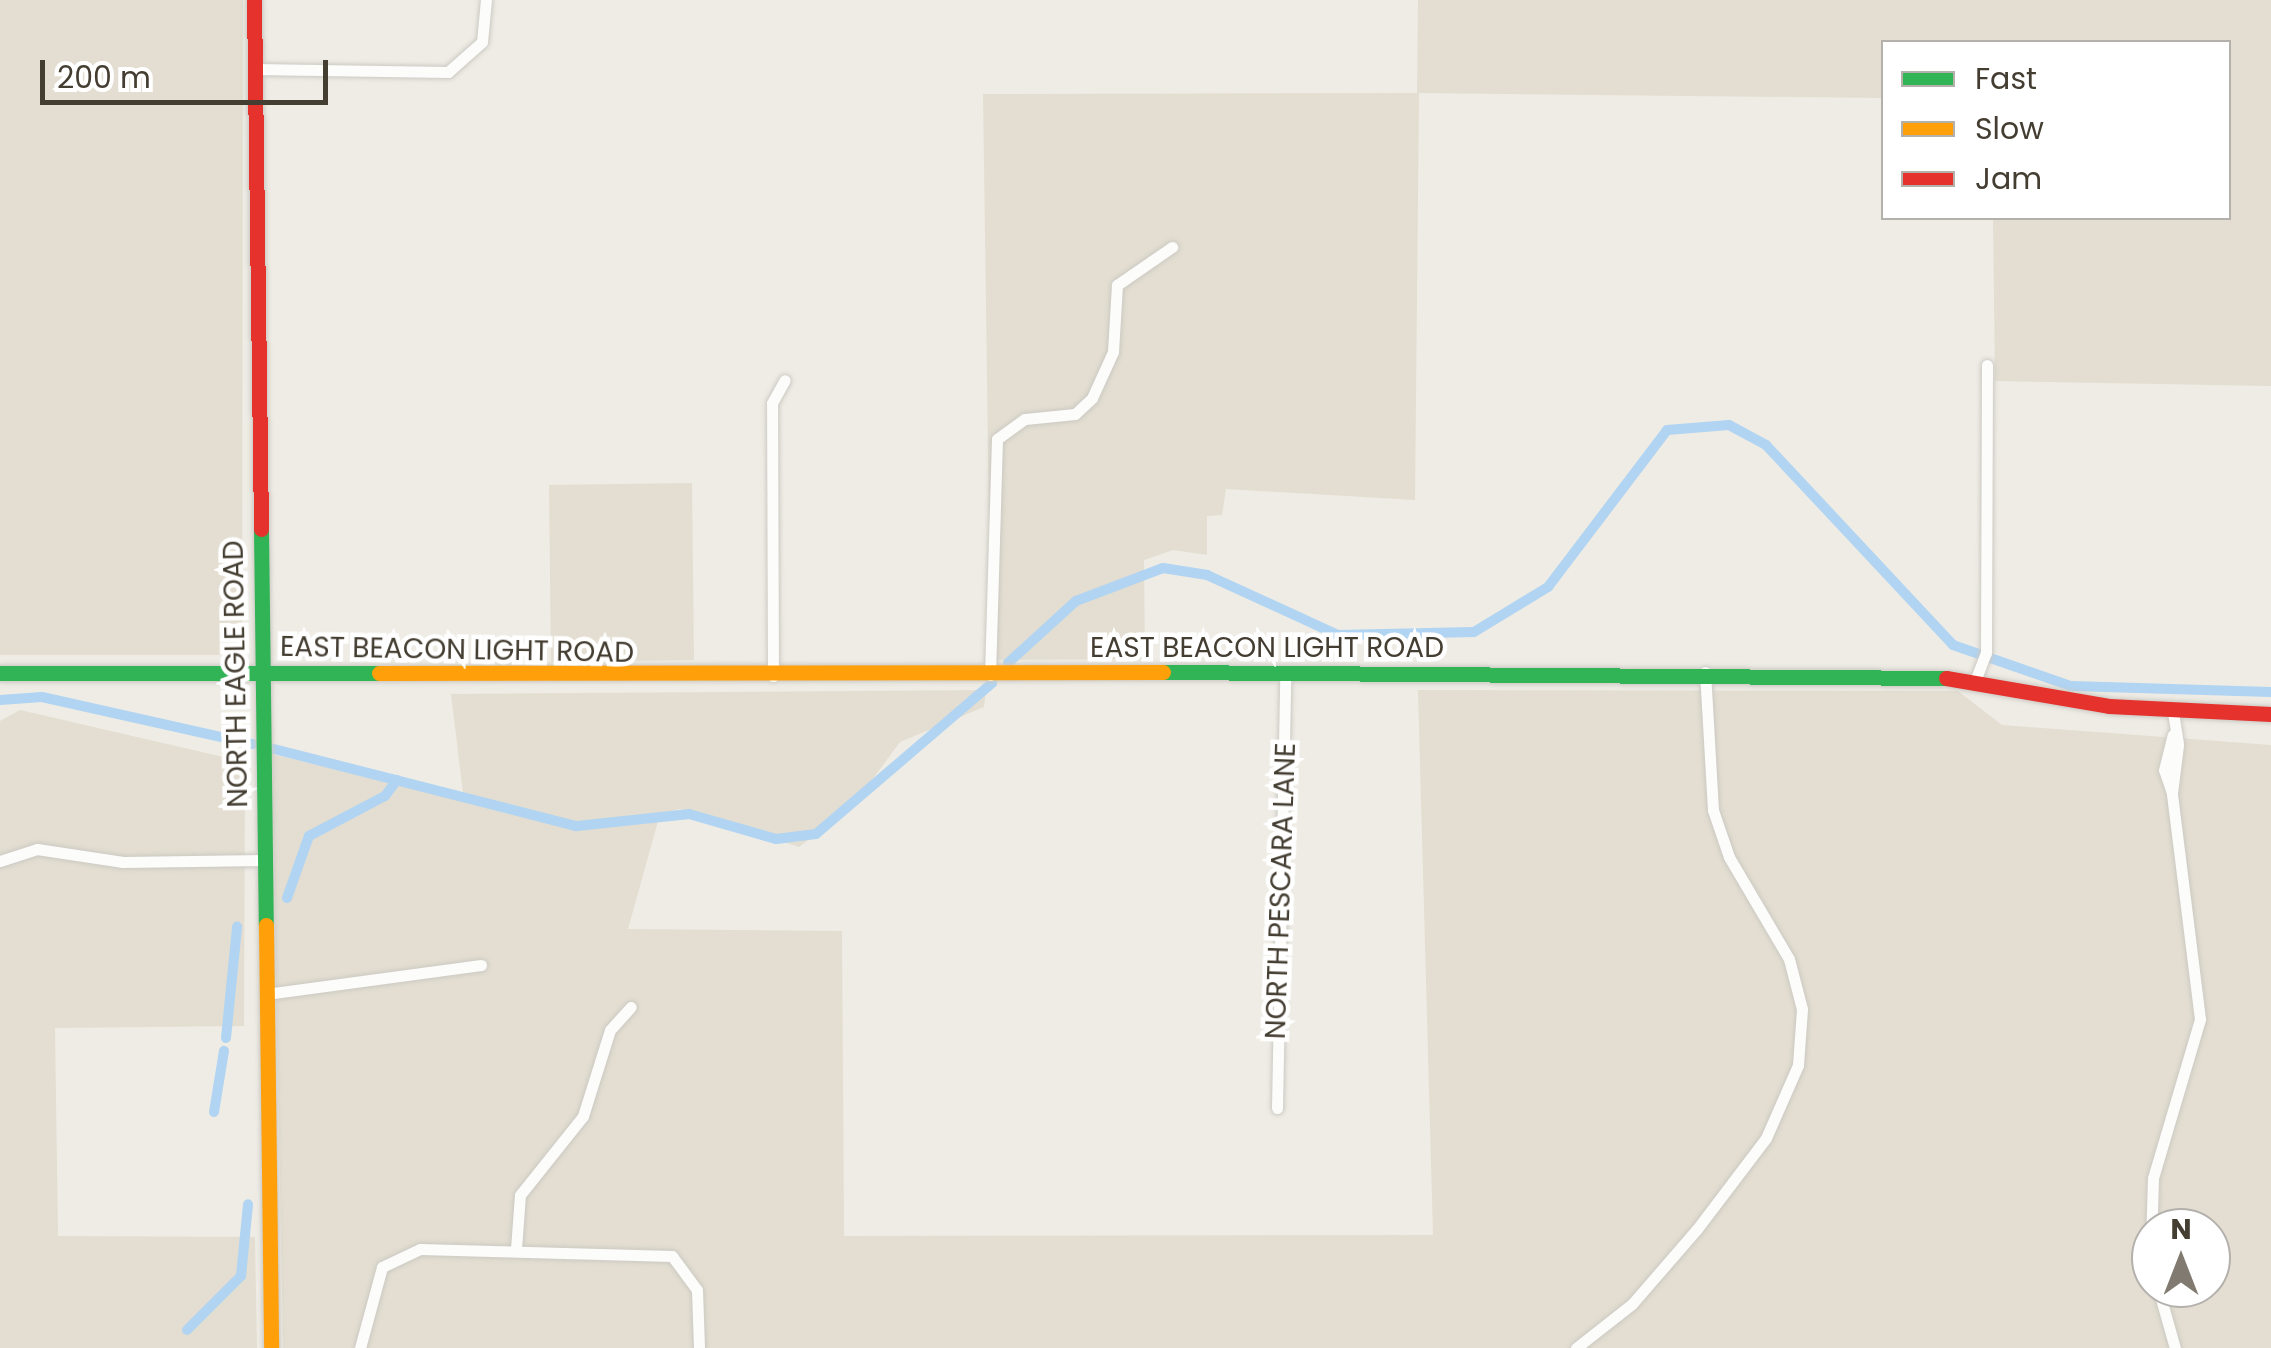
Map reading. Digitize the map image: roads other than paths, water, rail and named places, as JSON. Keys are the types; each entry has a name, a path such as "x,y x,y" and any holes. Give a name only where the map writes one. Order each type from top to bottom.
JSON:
{"main road":[{"name":"NORTH EAGLE ROAD","path":"254,0 271,1348"},
{"name":"EAST BEACON LIGHT ROAD","path":"0,673 773,676 1912,672 2173,712 2271,714"}],"street":[{"path":"254,69 448,72 482,42 486,0"},
{"path":"990,675 998,439 1025,419 1076,414 1092,398 1112,352 1117,285 1172,247"},
{"path":"1975,681 1984,658 1988,365"},
{"path":"773,676 772,403 785,380"},
{"path":"1576,1348 1632,1304 1696,1230 1766,1138 1798,1065 1802,1009 1789,959 1728,857 1712,810 1705,672"},
{"name":"NORTH PESCARA LANE","path":"1276,1108 1285,673"},
{"path":"2152,1208 2153,1178 2200,1019 2172,793 2164,770 2173,735 2173,712"},
{"path":"0,861 37,848 122,862 264,860"},
{"path":"266,994 481,965"},
{"path":"516,1249 520,1195 583,1116 610,1030 631,1007"},
{"path":"360,1348 373,1282 392,1258 420,1249 653,1250 680,1262 698,1290 699,1348"},
{"path":"2164,1308 2175,1348"}],"waterway":[{"path":"1008,663 1076,601 1163,568 1207,575 1338,635 1474,632 1548,587 1667,430 1729,425 1766,445 1953,645 2071,686 2271,692"},
{"path":"270,748 577,826 689,814 776,839 816,834 992,683"},
{"path":"0,700 42,697 253,744"},
{"path":"287,898 309,836 385,796 397,780"},
{"path":"226,1038 237,927"},
{"path":"214,1112 224,1051"},
{"path":"187,1330 241,1276 248,1204"}]}
